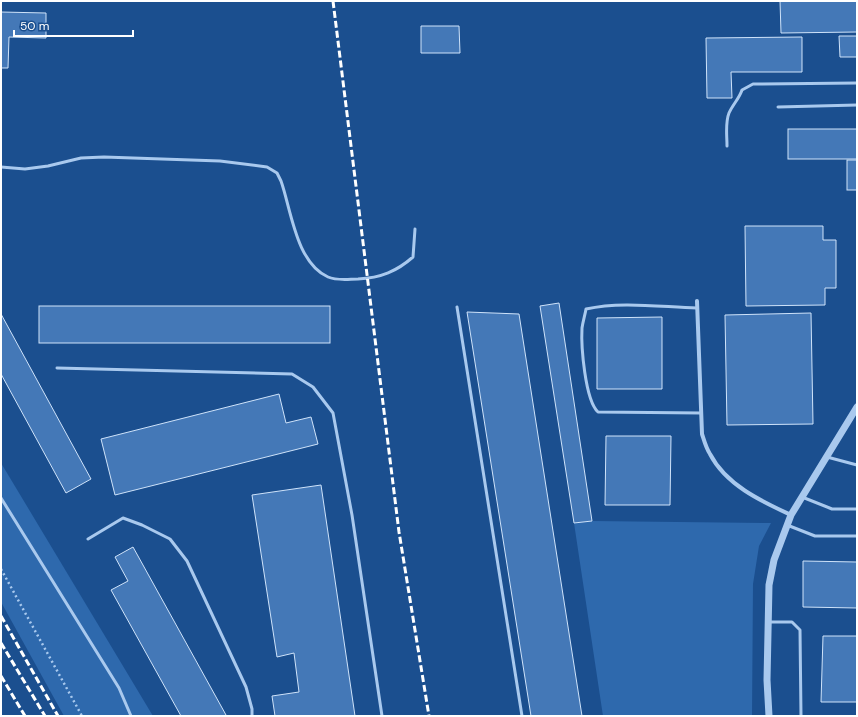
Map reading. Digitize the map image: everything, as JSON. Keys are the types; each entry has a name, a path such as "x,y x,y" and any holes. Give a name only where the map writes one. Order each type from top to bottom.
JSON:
{"street":[{"path":"697,301 702,434 710,454 723,473 741,488 762,501 791,515"},
{"path":"769,716 769,585 774,560 791,515 857,407"}],"lane":[{"path":"727,146 727,122 730,112 739,99 742,90 753,84 857,84"},
{"path":"778,107 857,104"},
{"path":"1,167 25,169 81,158 104,157 220,161 267,167 277,173 281,181 300,244 311,264 328,277 344,280 385,275 402,267 413,256 415,229"},
{"path":"457,307 522,716"},
{"path":"697,308 596,307 586,309 582,327 584,361 590,399 592,407 598,412 701,413"},
{"path":"57,368 292,374 313,387 333,412 352,515 382,716"},
{"path":"827,456 857,464"},
{"path":"802,497 832,509 857,508"},
{"path":"1,498 119,688 131,716"},
{"path":"88,539 123,518 142,525 170,539 187,560 246,687 252,709 252,716"},
{"path":"787,524 815,536 857,536"},
{"path":"768,622 792,622 800,630 801,716"}],"path":[{"path":"1,569 82,716"}],"shaded area":[{"path":"1,463 153,716 64,716 1,602"},
{"path":"592,521 771,523 759,546 753,584 752,716 603,716 574,523"}],"building":[{"path":"780,1 857,1 857,32 781,33"},
{"path":"1,12 46,13 46,38 9,37 8,68 1,68"},
{"path":"421,26 459,26 460,53 421,53"},
{"path":"839,36 857,36 857,57 840,57"},
{"path":"802,37 802,72 731,72 732,98 707,98 706,38"},
{"path":"788,129 857,129 857,159 788,159"},
{"path":"847,160 857,160 857,190 847,190"},
{"path":"745,226 823,226 823,240 836,240 836,288 825,288 825,305 746,306"},
{"path":"559,303 592,521 574,523 540,306"},
{"path":"39,306 330,306 330,343 39,343"},
{"path":"467,312 519,314 582,716 531,716"},
{"path":"811,313 813,424 727,425 725,315"},
{"path":"1,314 91,479 66,493 1,374"},
{"path":"662,317 662,389 597,389 597,318"},
{"path":"279,394 286,423 311,417 318,444 115,495 101,439"},
{"path":"606,436 671,436 670,505 605,505"},
{"path":"321,485 355,716 275,716 272,696 299,692 294,653 277,657 252,495"},
{"path":"133,547 226,715 181,716 111,590 128,581 115,557"},
{"path":"803,561 857,562 857,608 803,607"},
{"path":"823,636 857,636 857,702 821,702"}],"railway":[{"path":"333,1 399,532 429,716"},
{"path":"1,616 58,716"},
{"path":"1,643 45,716"},
{"path":"1,676 25,716"}]}
